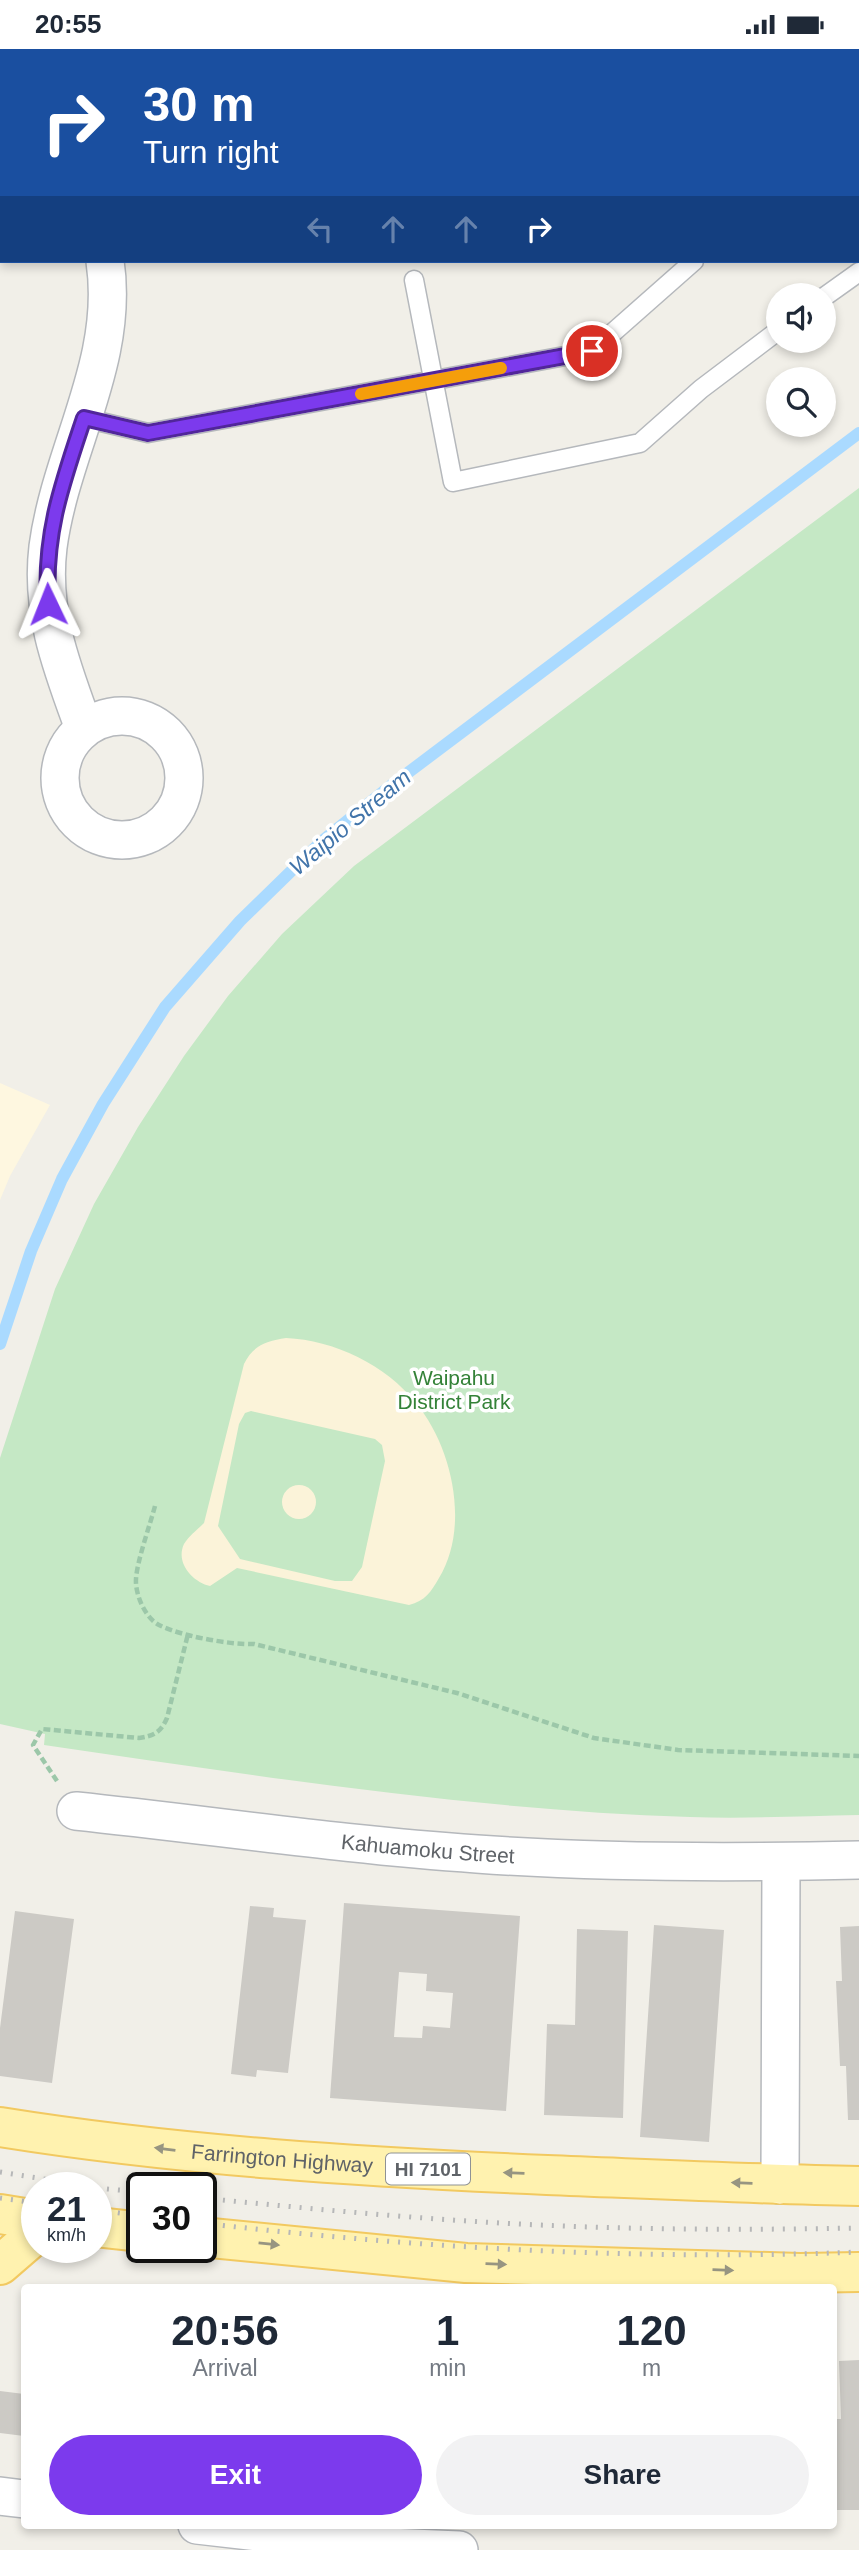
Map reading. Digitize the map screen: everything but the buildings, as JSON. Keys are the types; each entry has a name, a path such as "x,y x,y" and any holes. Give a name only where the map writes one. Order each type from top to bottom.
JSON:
{"main road":[{"name":"Farrington Highway","path":"0,2127 214,2155 445,2171 859,2186"},
{"path":"0,2214 21,2217"},
{"path":"217,2239 466,2263 800,2273 859,2272"},
{"path":"0,2265 21,2247"}],"street":[{"path":"84,729 57,655 46,576 53,515 100,365 108,281 106,263"},
{"name":"Kahuamoku Street","path":"76,1811 351,1843 477,1854 567,1859 781,1862 859,1860"},
{"path":"780,2185 781,1862"},
{"path":"0,2496 21,2500"},
{"path":"232,2529 388,2547 459,2550"}],"lane":[{"path":"84,418 148,433 592,351 692,263"},
{"path":"836,288 859,272"},
{"path":"414,281 453,482 639,443 701,389 766,340"}],"path":[{"path":"155,1506 136,1579 139,1597 148,1617 159,1625 236,1645 254,1644 457,1693 594,1738 678,1751 859,1756"},
{"path":"76,1811 33,1745 43,1729 139,1738 152,1736 162,1729 167,1719 188,1634"}],"shaded area":[{"path":"0,1083 50,1105 10,1176 0,1200"}],"green space":[{"name":"Waipahu District Park","path":"859,488 859,1815 690,1817 447,1799 285,1780 44,1745 45,1734 0,1724 0,1458 55,1289 94,1204 138,1127 184,1056 228,996 282,934 354,866"}],"sand":[{"path":"286,1338 340,1349 374,1366 404,1389 429,1421 440,1442 453,1488 454,1535 439,1578 419,1601 409,1605 237,1568 210,1586 187,1571 182,1551 184,1544 204,1523 244,1364 256,1348","holes":["251,1411 375,1439 382,1445 385,1461 362,1567 352,1581 335,1581 240,1559 218,1526 239,1424 245,1413"]},
{"path":"299,1485 311,1490 316,1502 311,1514 299,1519 287,1514 282,1502 287,1490"}],"waterway":[{"name":"Waipio Stream","path":"0,1344 31,1251 62,1179 103,1104 165,1007 240,921 321,842 393,784 859,433"}],"railway":[{"path":"0,2172 21,2175"},
{"path":"112,2189 126,2191"},
{"path":"0,2198 21,2201"},
{"path":"217,2200 540,2225 700,2229 859,2228"},
{"path":"112,2212 126,2214"},
{"path":"217,2225 447,2246 530,2250 694,2255 859,2252"}],"slow traffic":[{"path":"361,394 501,368"}],"route":[{"path":"48,604 46,576 53,515 84,418 148,433 592,351"}]}
